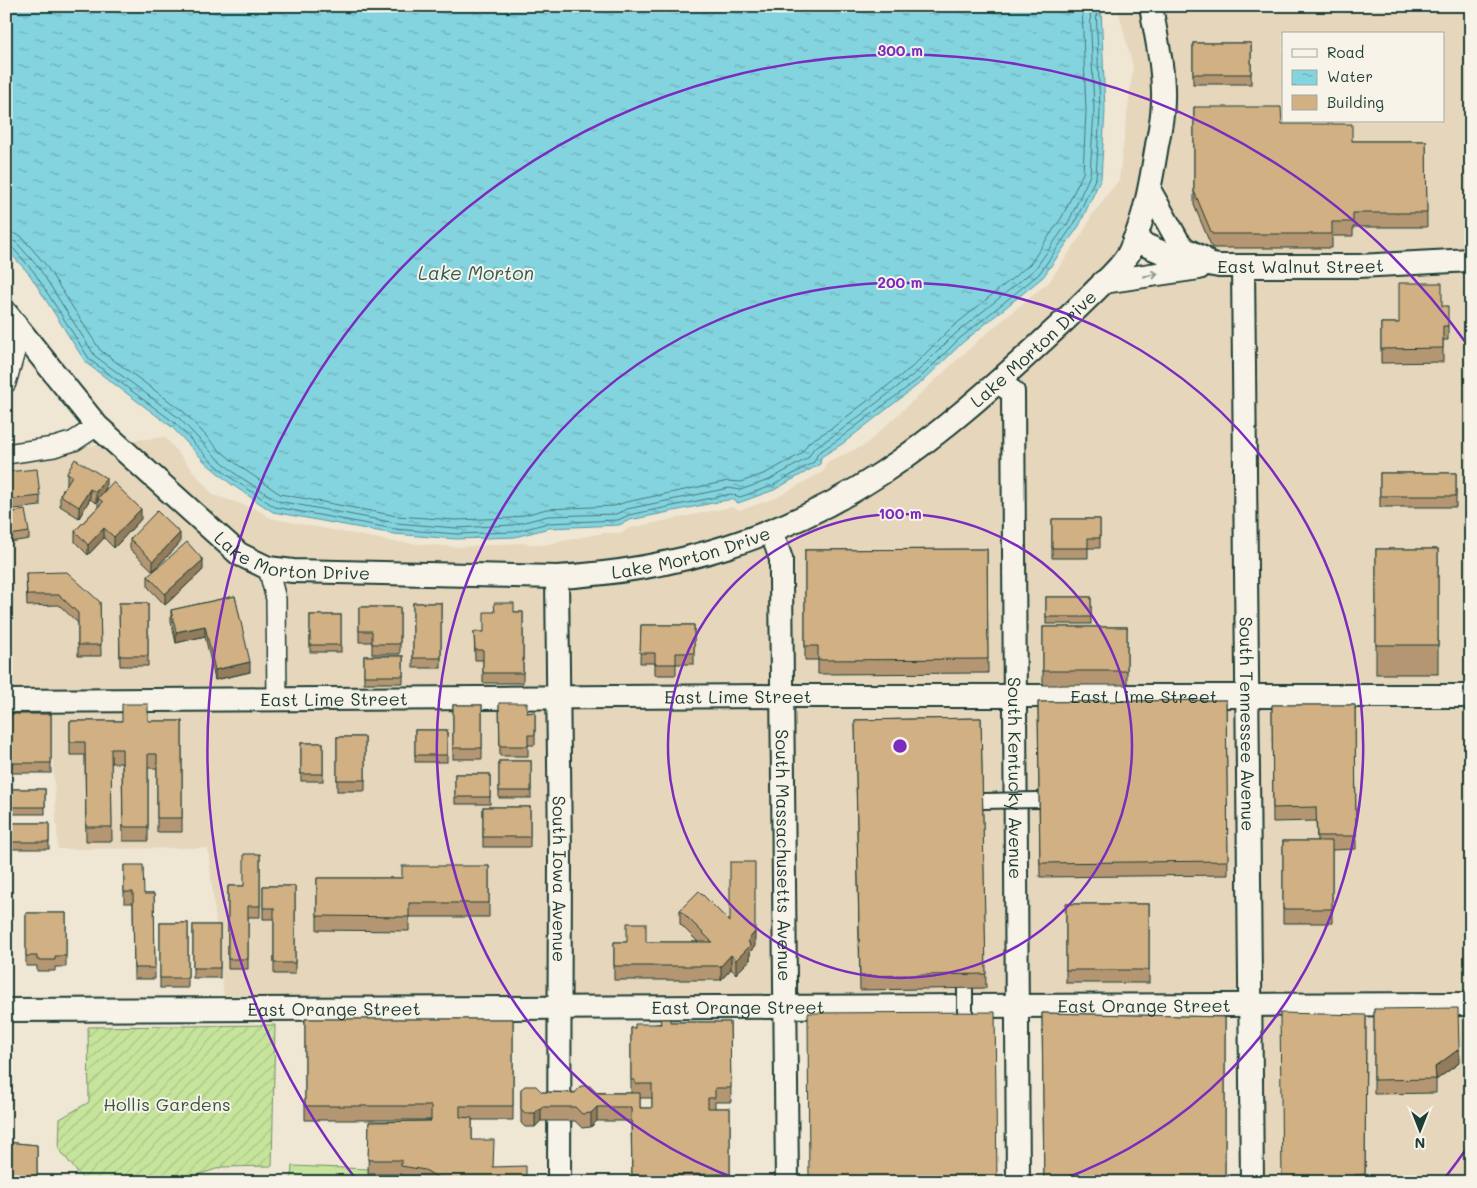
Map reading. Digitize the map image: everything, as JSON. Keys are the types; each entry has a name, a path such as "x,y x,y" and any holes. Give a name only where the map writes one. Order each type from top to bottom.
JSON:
{"street":[{"name":"Lake Morton Drive","path":"6,312 97,426 239,554 268,568 293,572 557,577 597,575 693,558 746,542 771,531 825,506 882,473 998,382 1119,267 1134,240 1150,191 1164,99 1161,63 1151,6"},
{"path":"1150,191 1185,249 1218,266"},
{"name":"East Walnut Street","path":"1134,240 1175,258 1218,266 1359,266 1392,262 1471,260"},
{"path":"1103,282 1218,266"},
{"name":"South Tennessee Avenue","path":"1243,266 1252,1182"},
{"path":"6,383 22,332"},
{"name":"South Kentucky Avenue","path":"998,382 1012,392 1018,1182"},
{"path":"6,454 54,448 97,426"},
{"name":"South Massachusetts Avenue","path":"771,531 780,559 787,1182"},
{"path":"268,568 276,599 277,700"},
{"name":"South Iowa Avenue","path":"557,577 560,1008 559,1182"},
{"name":"East Lime Street","path":"6,701 558,699 782,696 1013,698 1247,695 1471,696"},
{"path":"982,801 1039,800"},
{"path":"965,988 965,1026"},
{"name":"East Orange Street","path":"6,1010 1017,1008 1471,1004"}],"shaded area":[{"path":"1117,6 1143,6 1156,99 1144,176 1121,250 1100,274 1094,275 1095,279 991,376 878,465 821,498 768,523 691,549 557,568 275,560 274,557 269,559 243,546 127,441 165,437 213,495 256,509 270,518 394,542 456,547 518,543 543,545 603,533 620,533 630,528 731,507 740,510 776,498 824,471 827,462 865,445 981,338 1049,282 1084,231 1092,215 1119,180 1133,67"},
{"path":"1159,6 1469,6 1470,251 1358,257 1219,256 1190,242 1174,214 1160,175"},
{"path":"1470,269 1471,687 1255,686 1251,275"},
{"path":"1217,275 1235,275 1239,686 1021,689 1012,381 1107,291"},
{"path":"998,393 1005,397 1005,689 790,687 781,536"},
{"path":"104,444 262,575 268,600 269,691 6,692 6,463 55,456 80,447"},
{"path":"766,543 773,561 774,687 566,690 565,586"},
{"path":"279,579 549,586 550,690 285,691"},
{"path":"1239,704 1241,996 1025,999 1021,707"},
{"path":"1255,704 1471,705 1471,995 1257,996"},
{"path":"774,705 777,998 568,997 566,707"},
{"path":"790,705 1005,707 1009,999 793,998"},
{"path":"550,708 552,996 224,998 208,848 58,849 50,710"},
{"path":"1471,1013 1471,1182 1260,1182 1257,1014"}],"green space":[{"name":"Hollis Gardens","path":"275,1025 272,1166 222,1167 192,1177 193,1182 85,1182 59,1149 60,1119 89,1102 88,1027"},
{"path":"292,1166 369,1169 401,1174 401,1182 291,1182"}],"water":[{"name":"Lake Morton","path":"6,6 1101,6 1105,111 1101,178 1079,226 1043,277 962,343 924,380 842,444 821,457 820,464 774,490 738,503 732,499 630,520 619,525 549,528 515,537 456,539 394,534 273,512 231,484 206,463 172,427 86,363 30,275 6,248"}],"building":[{"path":"1193,43 1251,43 1251,74 1193,74"},
{"path":"1194,107 1281,107 1282,124 1352,124 1352,141 1426,141 1427,213 1353,213 1353,222 1332,222 1332,234 1212,234 1194,191"},
{"path":"1399,283 1442,283 1442,306 1448,306 1448,326 1443,326 1443,348 1381,349 1381,323 1399,323"},
{"path":"75,459 106,478 96,492 90,489 79,507 60,495 72,476 67,473"},
{"path":"37,469 40,496 6,500 6,472"},
{"path":"1380,473 1456,473 1456,496 1380,496"},
{"path":"113,482 141,509 114,537 104,528 88,545 75,531 103,502 98,498"},
{"path":"25,510 29,532 10,535 7,513"},
{"path":"157,511 180,533 153,561 130,539"},
{"path":"1052,519 1100,519 1100,538 1088,538 1088,548 1052,548"},
{"path":"187,542 203,560 165,594 148,576"},
{"path":"987,549 988,659 818,660 818,646 805,646 805,550"},
{"path":"1376,549 1438,549 1438,645 1376,645"},
{"path":"67,572 100,602 101,645 78,645 78,613 59,595 27,595 26,573"},
{"path":"235,596 250,662 215,670 205,626 176,632 171,610"},
{"path":"1046,597 1091,597 1091,617 1046,617"},
{"path":"119,603 148,603 148,656 120,656"},
{"path":"413,603 441,603 441,658 413,658"},
{"path":"494,603 514,603 514,612 523,612 523,673 483,673 483,650 475,650 474,632 484,632 484,612 495,612"},
{"path":"359,607 400,607 400,644 372,644 372,631 359,631"},
{"path":"310,615 341,615 341,645 310,645"},
{"path":"641,625 694,625 694,653 676,653 676,664 655,664 655,653 640,653"},
{"path":"1043,627 1127,627 1127,671 1043,671"},
{"path":"364,656 403,656 403,676 364,676"},
{"path":"1226,700 1228,861 1040,863 1038,702"},
{"path":"499,703 527,703 527,713 535,712 535,735 528,735 528,746 500,746"},
{"path":"122,704 148,704 148,721 182,721 182,818 157,818 157,754 148,754 148,827 123,827 122,749 111,749 112,827 86,827 85,742 70,742 70,721 122,721"},
{"path":"453,705 482,705 482,748 453,748"},
{"path":"1272,705 1355,705 1356,836 1317,836 1316,807 1273,808"},
{"path":"6,714 51,714 51,763 6,763"},
{"path":"981,718 986,974 860,976 855,720"},
{"path":"415,730 447,730 447,755 415,755"},
{"path":"337,737 365,737 365,780 337,780"},
{"path":"301,743 323,743 323,774 301,774"},
{"path":"499,761 531,761 531,791 499,791"},
{"path":"455,774 490,774 490,797 455,797"},
{"path":"8,789 45,789 45,807 8,807"},
{"path":"483,807 530,807 530,837 483,837"},
{"path":"6,823 49,823 49,842 6,842"},
{"path":"1283,841 1332,841 1332,909 1283,909"},
{"path":"244,854 260,854 260,906 248,906 248,959 228,959 228,886 244,886"},
{"path":"730,862 755,862 755,932 748,940 750,946 736,960 731,955 721,966 614,966 614,942 627,942 627,923 646,923 646,942 712,942 680,910 699,891 730,922"},
{"path":"124,865 143,865 144,894 154,894 155,968 134,968 133,892 124,892"},
{"path":"402,866 489,866 489,903 409,903 409,917 317,916 317,878 402,878"},
{"path":"263,886 295,886 295,963 274,963 274,908 263,908"},
{"path":"1066,904 1149,904 1149,970 1066,970"},
{"path":"26,913 66,913 66,956 55,956 55,960 37,960 37,956 26,956"},
{"path":"160,923 188,923 188,978 160,978"},
{"path":"193,925 220,925 220,968 193,968"},
{"path":"1458,1008 1459,1049 1435,1067 1436,1079 1374,1080 1374,1009"},
{"path":"995,1012 997,1182 809,1182 808,1013"},
{"path":"1042,1013 1225,1017 1225,1181 1044,1181"},
{"path":"1280,1013 1366,1015 1365,1174 1354,1175 1354,1182 1282,1182"},
{"path":"305,1019 513,1019 513,1106 460,1106 460,1117 472,1118 472,1140 494,1140 493,1167 526,1166 526,1182 459,1182 459,1179 442,1180 425,1170 401,1166 401,1160 368,1160 369,1122 431,1121 431,1106 305,1106"},
{"path":"660,1019 670,1019 670,1022 730,1022 731,1088 715,1088 715,1098 708,1098 708,1108 730,1108 730,1174 632,1175 631,1107 597,1107 591,1113 582,1114 575,1107 541,1107 535,1113 525,1113 521,1109 521,1089 525,1086 536,1086 542,1092 575,1093 581,1086 590,1086 597,1093 640,1093 640,1108 652,1108 652,1084 635,1084 635,1080 631,1080 631,1028 635,1028 635,1024 661,1024"},
{"path":"6,1142 37,1145 37,1178 6,1179"}]}
